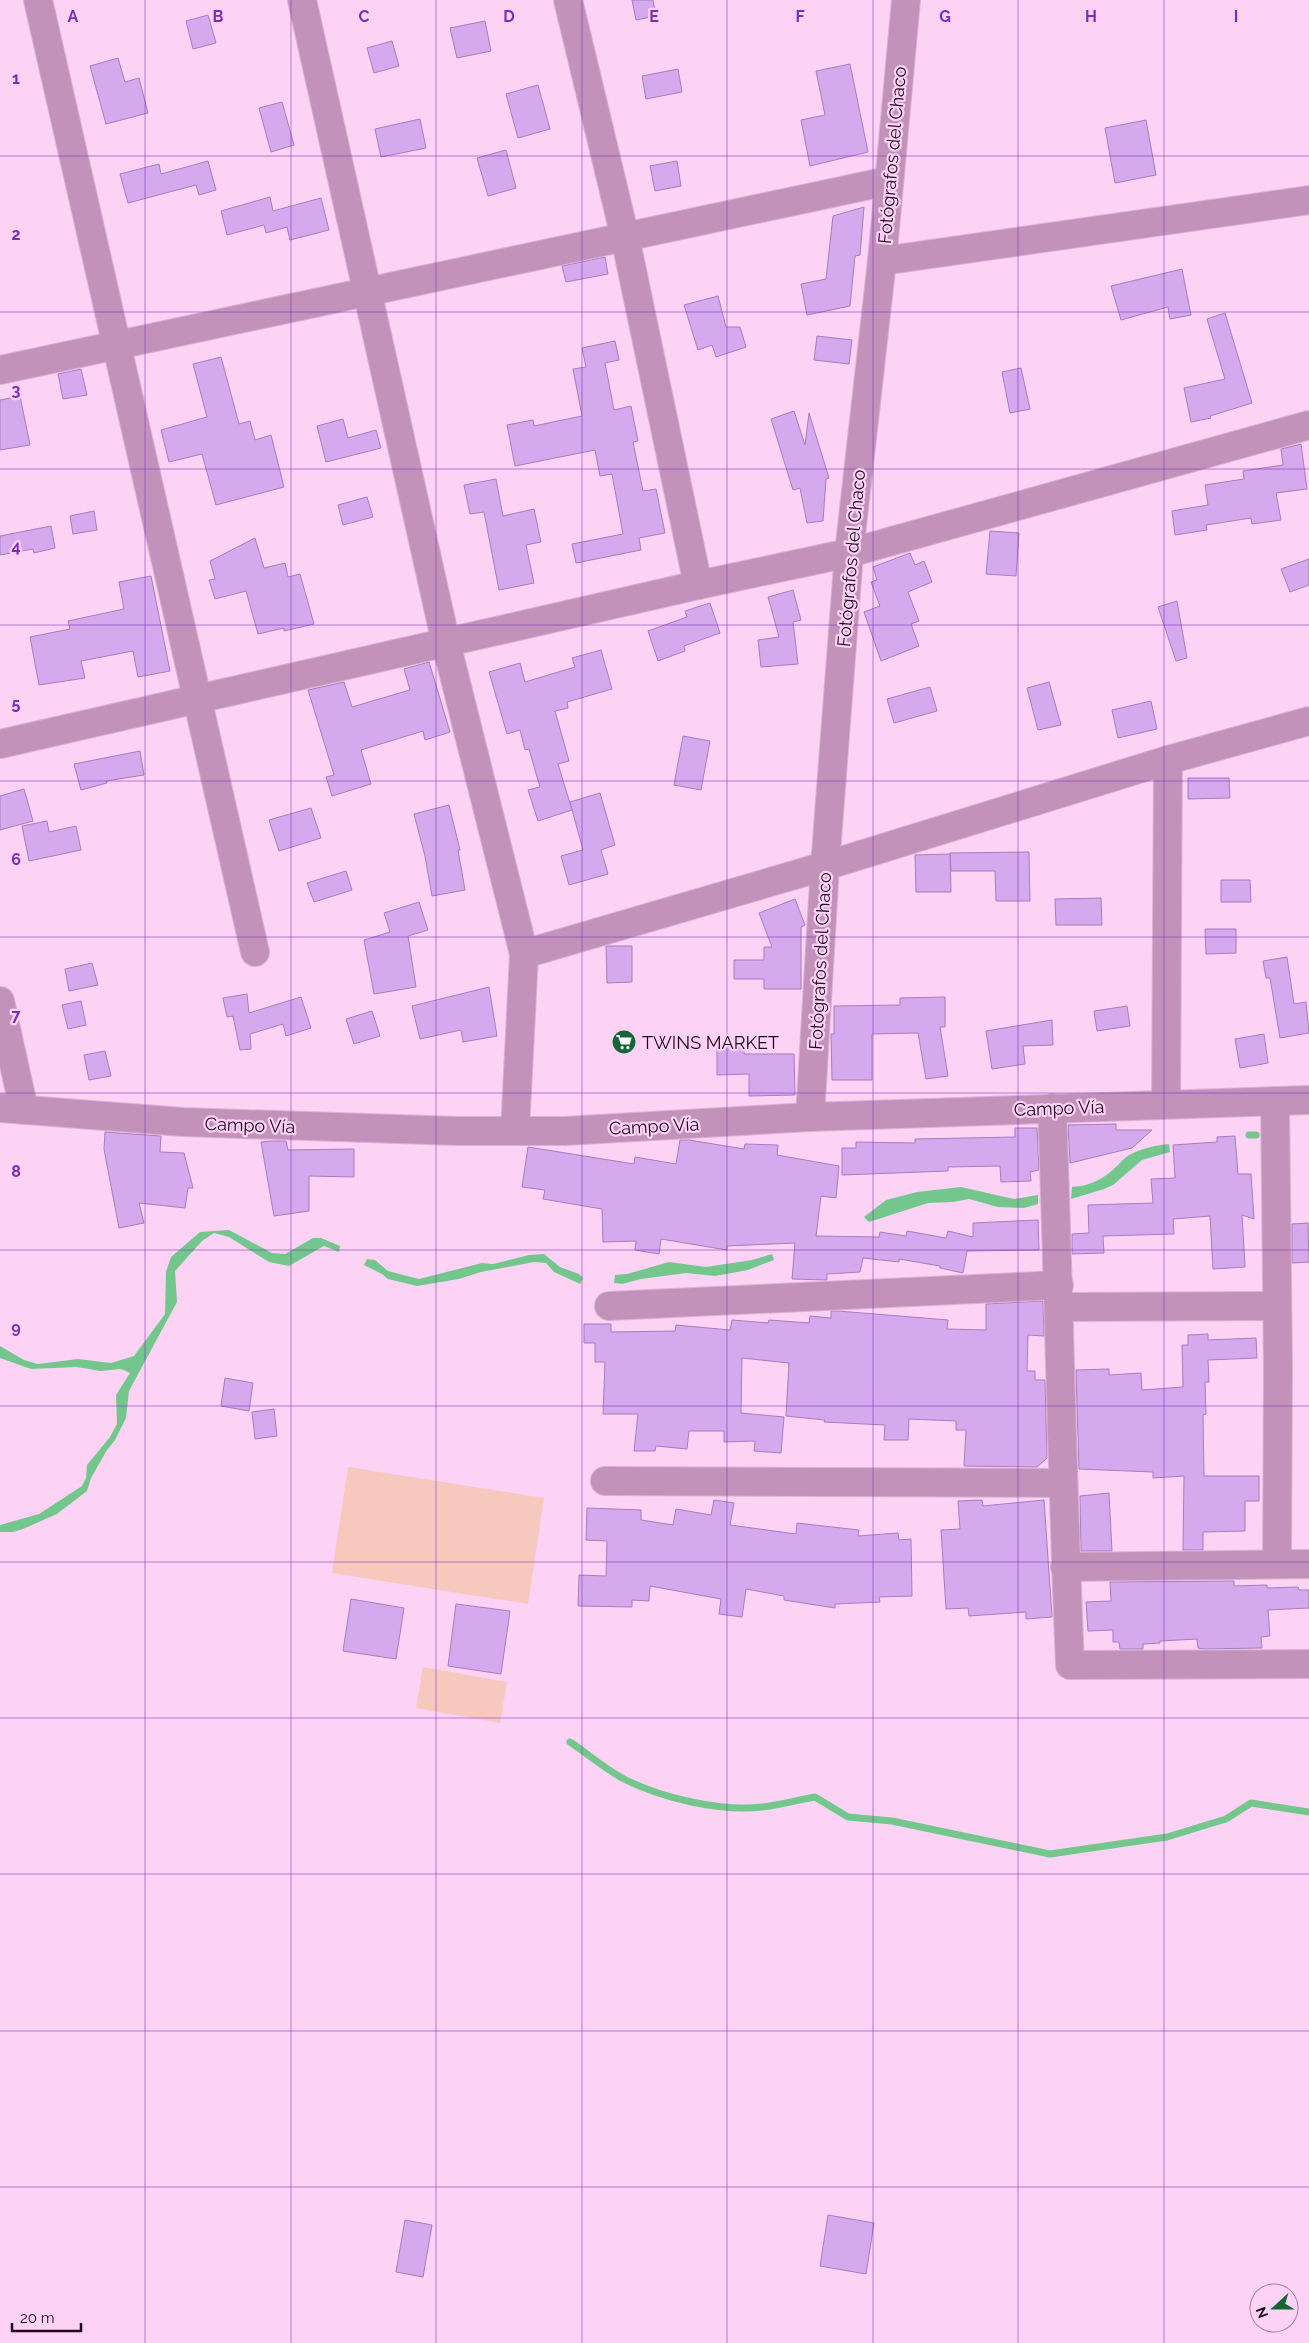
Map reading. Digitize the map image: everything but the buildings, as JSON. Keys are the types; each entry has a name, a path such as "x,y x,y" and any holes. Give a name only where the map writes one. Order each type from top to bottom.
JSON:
{"street":[{"path":"38,0 255,952"},
{"path":"302,0 446,643 524,954 515,1131"},
{"path":"568,0 625,236 698,585"},
{"name":"Fotógrafos del Chaco","path":"810,1117 849,553 882,261 906,0"},
{"path":"0,370 888,181"},
{"path":"882,261 1309,200"},
{"path":"0,744 698,585 849,553 1309,425"},
{"path":"524,954 826,866 1168,760 1309,721"},
{"path":"1166,1104 1168,760"},
{"path":"0,1001 12,1109"},
{"name":"Campo Vía","path":"12,1109 183,1122 458,1131 515,1131 668,1126 810,1117 1309,1100"},
{"path":"1275,1101 1277,1564"},
{"path":"1052,1108 1060,1296 1062,1483 1070,1665 1309,1664"},
{"path":"609,1306 1060,1296 1277,1306"},
{"path":"605,1481 1062,1483"},
{"path":"1066,1567 1309,1564"}],"shaded area":[{"path":"1169,1144 1170,1152 1142,1160 1113,1185 1071,1199 1072,1187 1085,1185 1102,1178 1129,1155 1150,1147"},
{"path":"961,1187 1014,1199 1038,1195 1038,1204 1024,1208 998,1207 969,1199 928,1203 869,1222 864,1217 886,1200 917,1192"},
{"path":"229,1230 272,1253 285,1254 313,1238 321,1238 340,1246 339,1252 324,1246 289,1266 269,1262 229,1237 214,1233 202,1241 175,1271 177,1302 129,1391 126,1418 115,1440 91,1478 87,1491 57,1514 23,1529 13,1532 0,1532 0,1525 39,1514 82,1486 86,1478 87,1465 110,1437 117,1424 116,1395 130,1373 121,1369 100,1371 77,1367 31,1369 0,1358 0,1346 24,1360 38,1364 78,1359 111,1363 134,1356 165,1314 166,1272 171,1257 200,1232"},
{"path":"544,1254 560,1267 579,1274 583,1278 580,1284 554,1272 546,1263 534,1262 481,1272 459,1279 417,1286 388,1279 364,1265 367,1259 375,1260 388,1271 419,1279 482,1263 493,1264 529,1255"},
{"path":"772,1254 774,1260 748,1270 715,1276 686,1273 641,1279 622,1284 614,1283 615,1275 627,1274 669,1262 706,1267 752,1260"},
{"path":"348,1467 544,1498 528,1604 332,1573"},
{"path":"423,1667 507,1682 500,1723 416,1708"}],"waterway":[{"path":"1249,1135 1256,1135"},
{"path":"570,1742 624,1779 673,1798 710,1805 746,1808 769,1806 815,1797 848,1817 892,1821 1050,1854 1167,1837 1226,1819 1251,1803 1309,1812"}],"place":[{"name":"TWINS MARKET","path":"624,1042"}]}
